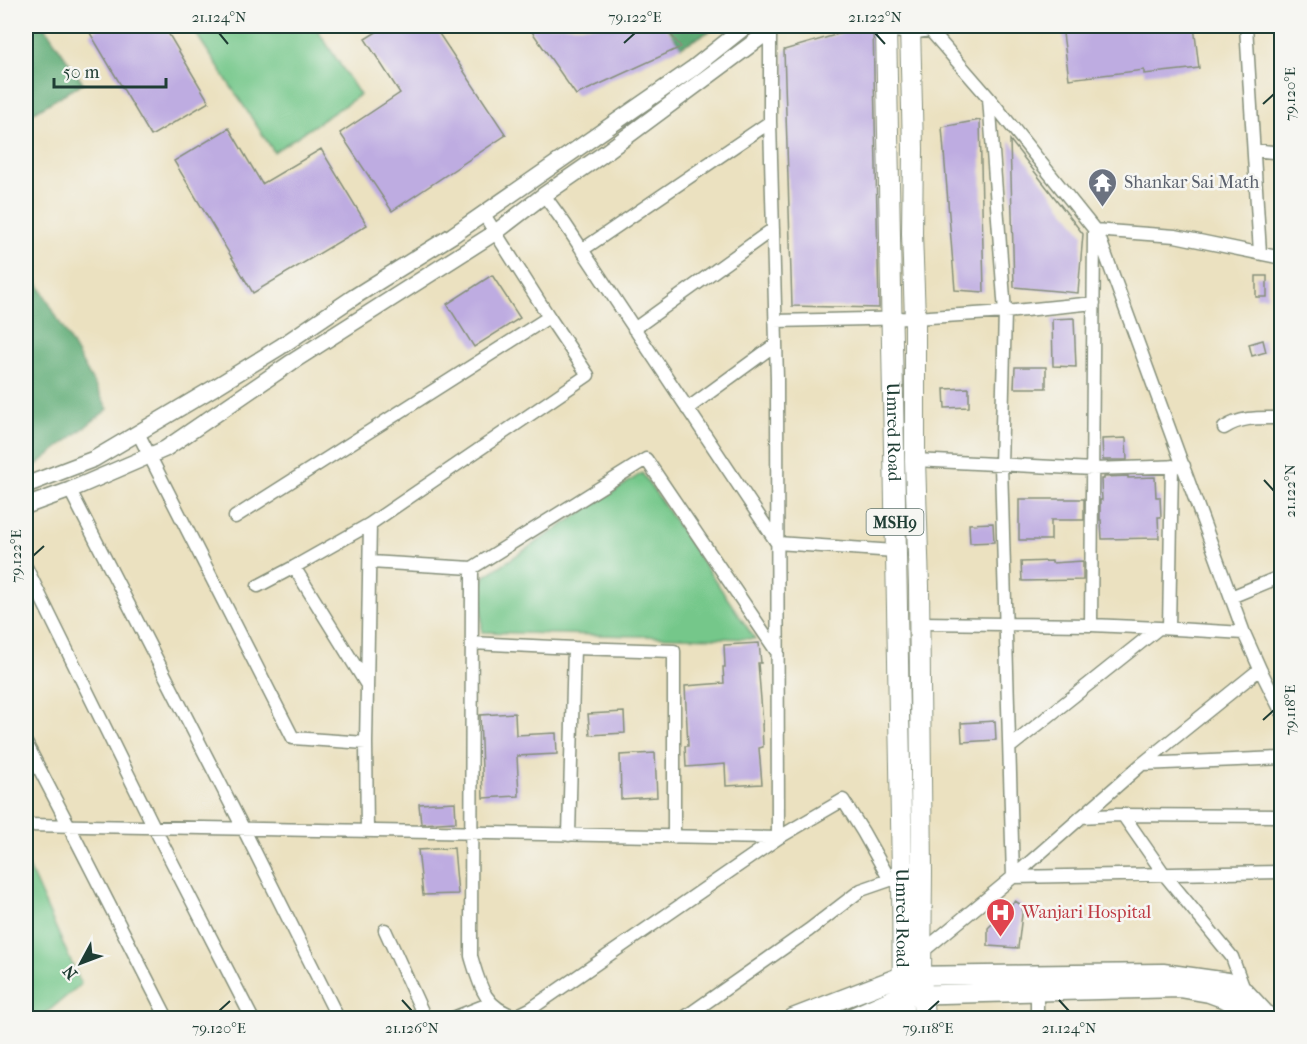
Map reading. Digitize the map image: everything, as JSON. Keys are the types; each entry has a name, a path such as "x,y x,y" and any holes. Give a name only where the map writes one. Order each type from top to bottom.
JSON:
{"main road":[{"name":"Umred Road","path":"886,28 895,551 896,880 912,951 912,985 903,1018"},
{"path":"910,29 922,879 912,951"},
{"path":"887,120 912,120"},
{"path":"793,1018 912,985 1163,973 1228,982 1245,992 1269,1018"},
{"path":"912,985 924,1018"},
{"path":"850,1018 912,985 1037,992 1180,988 1209,993 1228,1000 1248,1018"}],"street":[{"path":"26,485 94,459 280,346 453,235 692,69 747,26"},
{"path":"1246,26 1260,253"},
{"path":"773,28 770,122 776,344 778,838"},
{"path":"26,506 70,490 165,449 292,362 496,232 773,28"},
{"path":"886,28 930,30 989,98 1098,234 1178,466 1244,633 1281,713"},
{"path":"989,98 1005,312 1000,465 1013,877"},
{"path":"582,250 770,122"},
{"path":"1254,150 1281,153"},
{"path":"544,195 777,543"},
{"path":"258,586 370,524 588,375 483,213"},
{"path":"634,329 773,229"},
{"path":"1094,230 1175,236 1281,258"},
{"path":"1092,625 1094,230"},
{"path":"775,321 915,318 1095,303"},
{"path":"235,517 549,317"},
{"path":"687,409 776,344"},
{"path":"1224,428 1231,423 1249,418 1281,418"},
{"path":"138,433 293,738 366,743"},
{"path":"370,562 472,567 646,459 777,652"},
{"path":"915,460 1092,469 1178,466"},
{"path":"1010,747 1164,628 1178,466"},
{"path":"70,490 338,1018"},
{"path":"367,831 366,743 370,524"},
{"path":"777,543 895,551"},
{"path":"26,567 154,827 252,1018"},
{"path":"294,567 367,685"},
{"path":"472,567 471,956 481,988 491,1003 505,1014 516,1016 532,1008 778,838 843,800 896,880"},
{"path":"1231,597 1281,576"},
{"path":"919,623 1092,625 1244,633"},
{"path":"472,643 674,651 674,837"},
{"path":"570,835 574,648"},
{"path":"912,951 1013,877 1142,764 1260,669"},
{"path":"26,743 166,1018"},
{"path":"1142,764 1281,758"},
{"path":"1123,815 1164,873 1232,957 1245,992"},
{"path":"1081,817 1281,816"},
{"path":"26,825 778,838"},
{"path":"1013,877 1281,872"},
{"path":"684,1018 809,930 861,890 896,880 922,879"},
{"path":"385,930 425,1018"},
{"path":"1037,992 1037,1018"},
{"path":"453,1018 491,1003"}],"green space":[{"path":"26,26 44,26 83,83 26,117"},
{"path":"191,26 315,26 360,95 274,152"},
{"path":"667,26 719,26 681,47"},
{"path":"26,262 108,409 26,473"},
{"path":"642,473 755,639 482,632 481,584 485,576"},
{"path":"26,861 81,984 40,1018 26,1018"}],"building":[{"path":"103,26 164,26 209,102 151,136 90,33"},
{"path":"386,26 434,26 506,135 392,211 340,133 400,93 365,39"},
{"path":"528,26 664,26 681,47 576,95"},
{"path":"866,26 873,26 879,308 792,306 784,50"},
{"path":"1062,26 1194,26 1199,68 1144,74 1144,70 1069,79"},
{"path":"980,120 984,292 955,290 942,127"},
{"path":"229,128 262,184 321,149 367,225 253,293 174,161"},
{"path":"1010,140 1083,234 1078,293 1014,287"},
{"path":"492,275 520,318 474,347 447,304"},
{"path":"1256,276 1267,276 1267,297 1256,297"},
{"path":"1074,318 1076,367 1053,366 1052,319"},
{"path":"1263,340 1266,352 1252,356 1249,344"},
{"path":"1015,367 1046,367 1046,388 1014,388"},
{"path":"969,388 969,407 945,408 944,389"},
{"path":"1126,438 1127,460 1103,460 1102,439"},
{"path":"1128,476 1128,478 1155,477 1156,497 1160,497 1159,538 1102,539 1101,479"},
{"path":"1019,499 1084,499 1084,520 1051,520 1051,540 1019,540"},
{"path":"993,523 994,542 970,543 969,524"},
{"path":"1052,561 1052,563 1083,561 1083,580 1022,581 1021,562"},
{"path":"759,643 761,663 758,663 763,724 763,747 759,748 762,784 726,786 725,764 686,767 685,746 688,746 685,686 724,683 724,645"},
{"path":"624,712 625,733 590,735 588,714"},
{"path":"515,713 516,735 556,733 557,754 517,756 519,796 483,798 480,715"},
{"path":"995,721 996,740 962,742 961,723"},
{"path":"655,753 657,797 621,799 620,755"},
{"path":"455,802 456,822 421,824 419,804"},
{"path":"454,848 458,894 423,895 418,850"},
{"path":"1015,901 1023,906 1018,948 988,946 988,928"}],"place":[{"name":"Shankar Sai Math","path":"1103,208"},
{"name":"Wanjari Hospital","path":"1001,938"}]}
